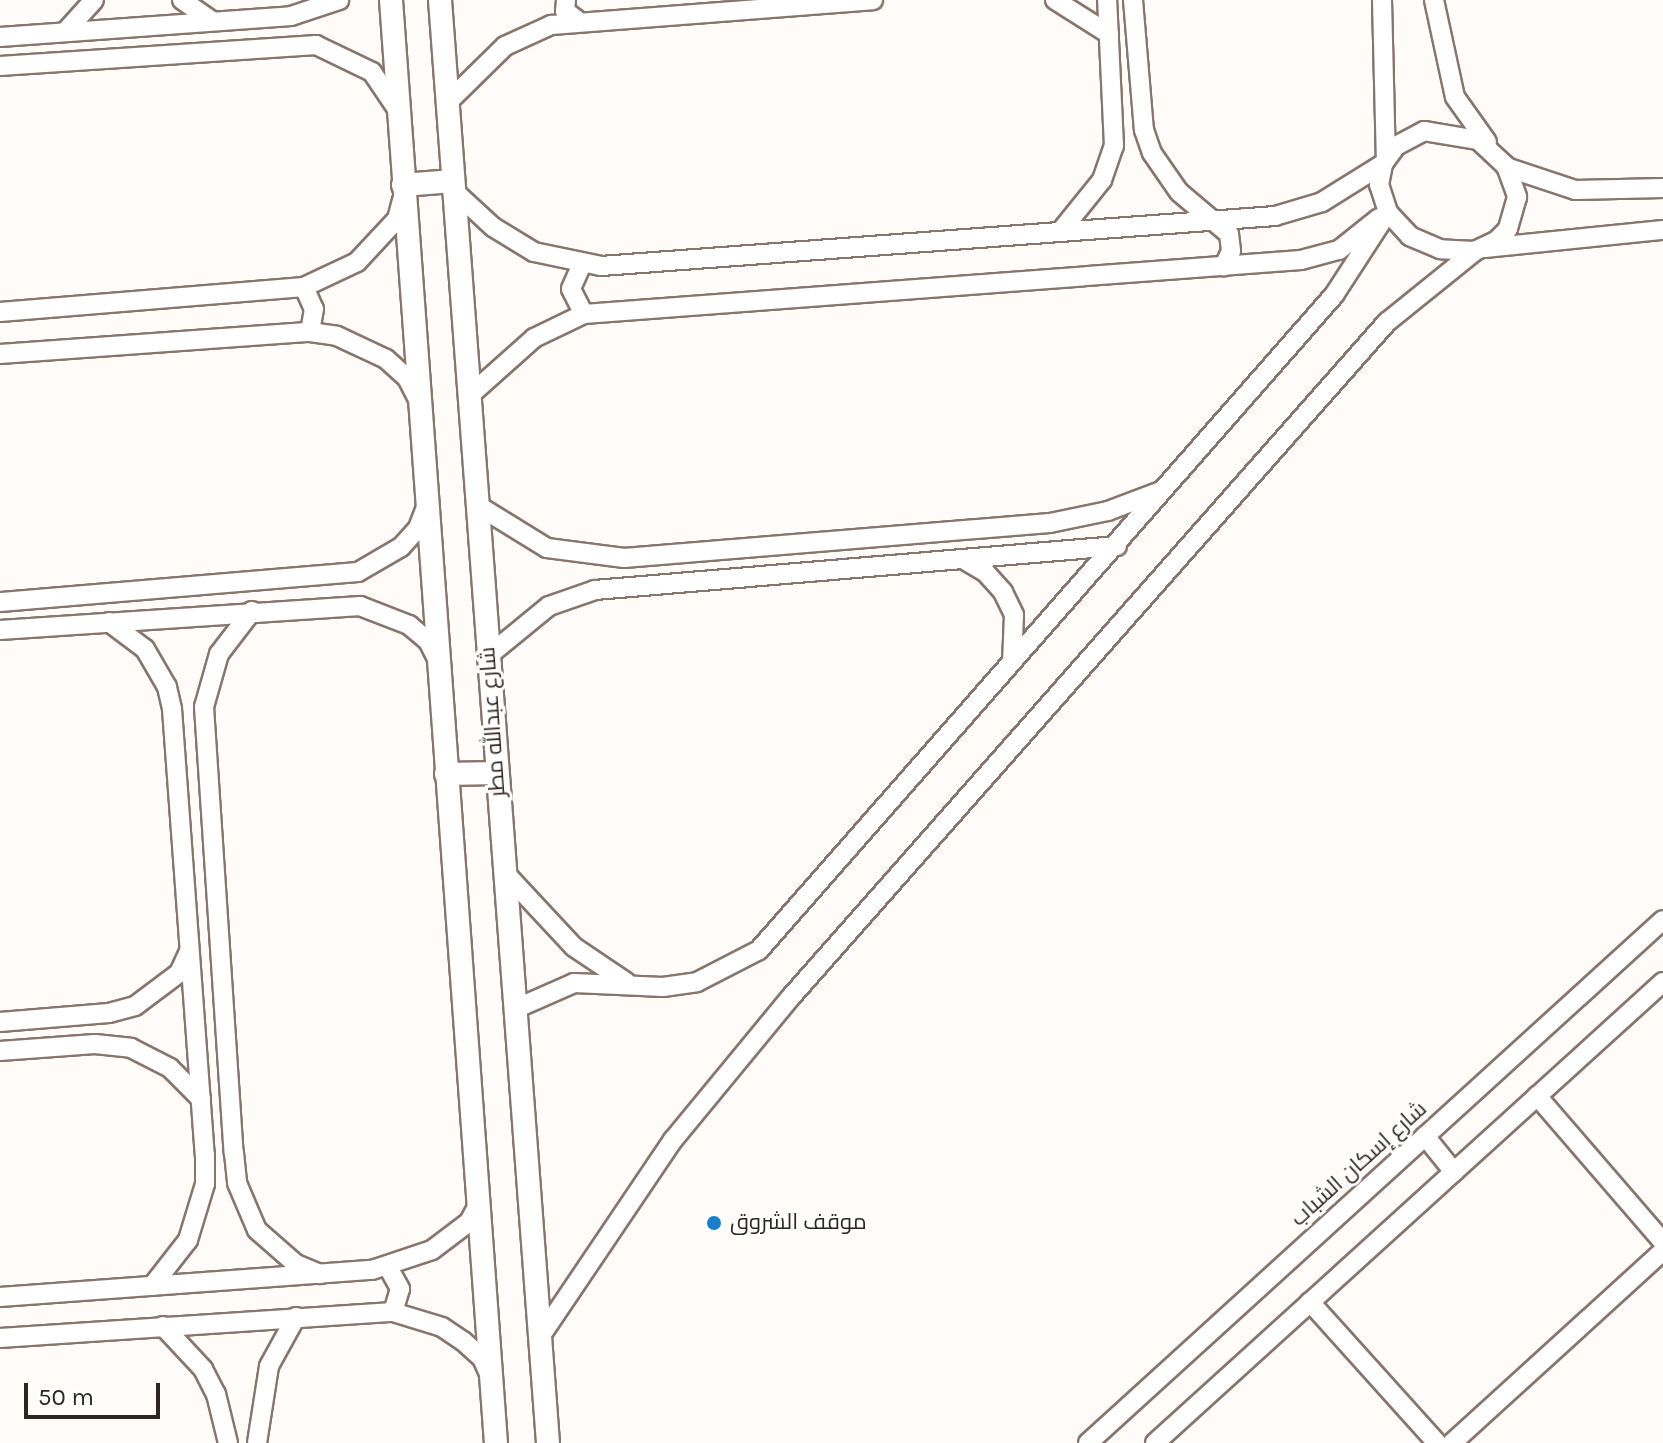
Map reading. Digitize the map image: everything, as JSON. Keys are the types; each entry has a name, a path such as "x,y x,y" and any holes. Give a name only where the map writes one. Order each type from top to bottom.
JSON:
{"street":[{"path":"65,32 94,0"},
{"path":"182,0 212,21"},
{"path":"0,37 291,16 339,0"},
{"path":"391,0 496,1443"},
{"name":"شارع عبدالله مطر","path":"440,0 548,1443"},
{"path":"566,0 565,11 576,19"},
{"path":"447,103 505,46 551,25 576,19 873,0"},
{"path":"1055,0 1109,34"},
{"path":"1060,232 1110,164 1114,109 1107,0"},
{"path":"1133,0 1144,130 1164,173 1218,221 1232,242 1224,266"},
{"path":"1382,0 1385,161 1379,185 1387,211 1424,244 1479,250 1663,230"},
{"path":"540,1337 673,1140 790,998 1387,322 1508,229 1515,214 1517,197 1506,166 1455,97 1434,0"},
{"path":"291,16 299,32 294,44"},
{"path":"0,66 294,44 316,45 355,60 387,88 399,112"},
{"path":"1114,109 1126,114 1141,107"},
{"path":"404,189 454,186 513,241 582,264 1218,221 1299,211 1344,192 1385,161 1402,141 1424,131 1459,133 1494,151"},
{"path":"1506,166 1575,190 1663,188"},
{"path":"0,312 304,287 357,262 379,242 397,219 404,189"},
{"path":"469,396 534,338 584,314 1301,260 1339,250 1387,211"},
{"path":"515,1009 574,983 697,982 759,950 1117,546 1350,276 1387,211"},
{"path":"582,264 571,289 584,314"},
{"path":"304,287 314,309 310,332"},
{"path":"0,354 310,332 337,336 386,359 407,378 419,400"},
{"path":"477,505 547,548 597,558 1015,527 1079,518 1163,490"},
{"path":"0,602 332,577 358,572 401,547 418,528 426,507"},
{"path":"1015,527 1022,537 1017,555"},
{"path":"489,655 549,606 595,590 1117,546"},
{"path":"595,590 586,570 597,558"},
{"path":"963,559 986,573 1014,615 1011,666"},
{"path":"332,577 334,605"},
{"path":"0,630 334,605 360,606 409,625 428,641 438,662"},
{"path":"252,611 219,654 204,707 237,1183 244,1207 275,1249 320,1274"},
{"path":"109,622 145,649 167,687 172,709 201,1099 205,1184 188,1240 152,1286"},
{"path":"172,709 184,702 204,707"},
{"path":"446,774 497,773"},
{"path":"505,873 574,947 628,984"},
{"name":"شارع إسكان الشباب","path":"1088,1443 1663,920"},
{"path":"0,1022 109,1013 159,992 179,973 190,950"},
{"path":"1155,1443 1663,982"},
{"path":"109,1013 116,1025 110,1045"},
{"path":"0,1051 110,1045 151,1056 201,1099"},
{"path":"1537,1096 1663,1242"},
{"path":"1425,1136 1454,1172"},
{"path":"205,1184 221,1191 237,1183"},
{"path":"0,1297 388,1267 452,1237 478,1205"},
{"path":"1452,1443 1663,1251"},
{"path":"388,1267 400,1289 393,1312"},
{"path":"1310,1302 1437,1443"},
{"path":"0,1338 393,1312 442,1327 463,1341 482,1358 491,1379"},
{"path":"257,1443 269,1366 296,1317"},
{"path":"163,1326 203,1369 216,1394 228,1443"}],"place":[{"name":"موقف الشروق","path":"714,1223"}]}
